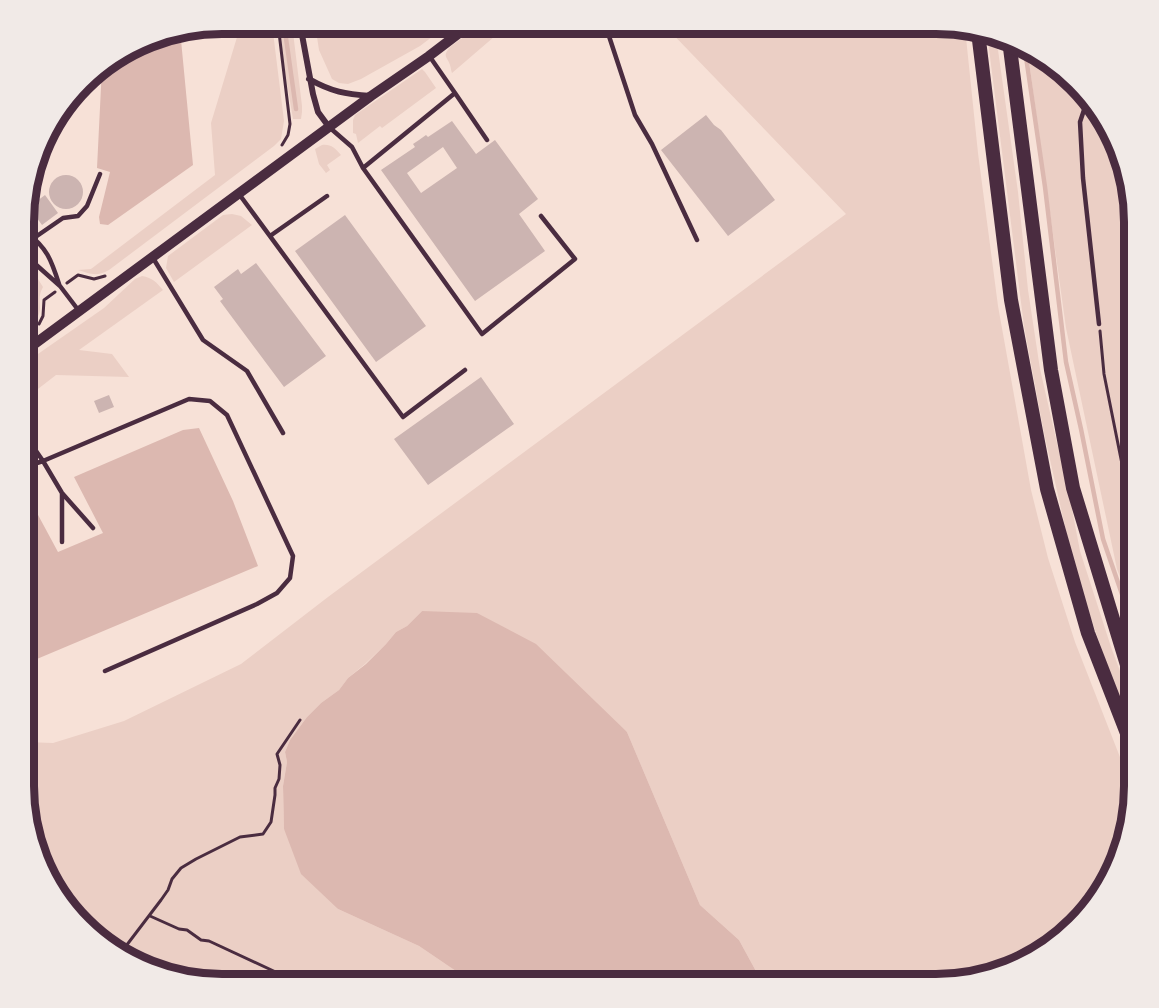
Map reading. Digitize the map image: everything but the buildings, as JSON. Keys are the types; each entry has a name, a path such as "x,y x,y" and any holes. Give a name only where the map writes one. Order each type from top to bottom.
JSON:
{"main road":[{"path":"979,39 1011,300 1047,489 1088,633 1124,726"},
{"path":"1010,50 1051,370 1073,488 1124,655"}],"street":[{"path":"302,35 309,79 318,112 329,127"},
{"path":"34,344 457,35"},
{"path":"309,79 325,88 342,93 371,96"}],"lane":[{"path":"609,35 635,115 652,144 697,240"},
{"path":"429,56 487,140"},
{"path":"363,168 455,93"},
{"path":"1085,107 1080,122 1083,178 1099,324"},
{"path":"329,127 352,147 363,168 482,334 575,259 541,216"},
{"path":"60,286 51,260 34,238 63,218 78,216 87,206 100,174"},
{"path":"239,193 404,417 465,370"},
{"path":"270,236 327,196"},
{"path":"153,258 203,340 247,371 283,433"},
{"path":"34,263 60,286 79,311"},
{"path":"34,464 189,399 210,401 227,415 293,556 290,578 277,593 105,671"},
{"path":"34,449 62,493 93,528"},
{"path":"62,493 62,542"}],"path":[{"path":"279,35 290,128"},
{"path":"34,328 40,323 44,301 49,297"},
{"path":"1099,324 1104,374 1124,474"},
{"path":"126,946 150,916 181,868 196,858 211,853 240,837 263,834 271,822 275,788 279,779 280,765 277,754 300,720"},
{"path":"150,916 179,929 187,930 201,940 209,941 280,974"}],"shaded area":[{"path":"238,35 273,35 284,121 281,139 109,270 90,274 78,270 91,269 215,175 211,123"},
{"path":"279,35 293,35 302,112 301,119 293,119"},
{"path":"317,35 434,35 420,46 348,84 332,79 319,50"},
{"path":"466,35 496,35 452,73 446,56 450,47"},
{"path":"674,35 949,35 966,37 998,306 1031,490 1048,558 1075,642 1124,767 1123,810 1110,858 1093,890 1061,927 1041,942 1009,959 961,972 757,973 739,940 700,905 627,732 422,611 407,626 396,632 348,678 339,690 321,703 290,740 285,752 287,762 283,786 284,829 338,909 419,946 460,974 222,974 186,970 150,959 118,942 98,927 73,900 49,858 38,822 35,798 35,742 53,743 124,721 241,664 328,597 846,214"},
{"path":"181,40 193,165 108,225 100,224 99,217 110,172 97,168 101,78 118,66 150,49"},
{"path":"988,42 996,45 998,50 1040,369 1080,551 1124,682 1124,708 1088,610 1071,553 1044,433 1024,326"},
{"path":"1029,59 1051,73 1078,98 1093,118 1115,162 1123,198 1124,587 1117,569 1066,328"},
{"path":"422,69 436,88 358,143 356,134 353,133 355,115"},
{"path":"322,145 333,147 341,155 327,165 330,170 326,173 319,164 315,149"},
{"path":"223,215 241,216 252,225 174,282 166,268 168,256"},
{"path":"34,273 43,287 40,293 39,312 34,321"},
{"path":"142,276 149,278 163,290 79,350 112,354 129,377 56,375 34,392 34,357 104,308 135,279"},
{"path":"199,428 233,501 258,566 35,660 34,508 58,552 103,533 74,477 183,430"},
{"path":"422,611 477,613 536,644 627,732 700,905 739,940 757,973 460,974 419,946 338,909 301,874 284,829 283,786 287,762 285,752 290,740 321,703 339,690 348,678 366,664 396,632 407,626"}],"waterway":[{"path":"286,35 296,109"},
{"path":"1026,57 1045,187 1066,362 1103,539 1124,600"}]}
